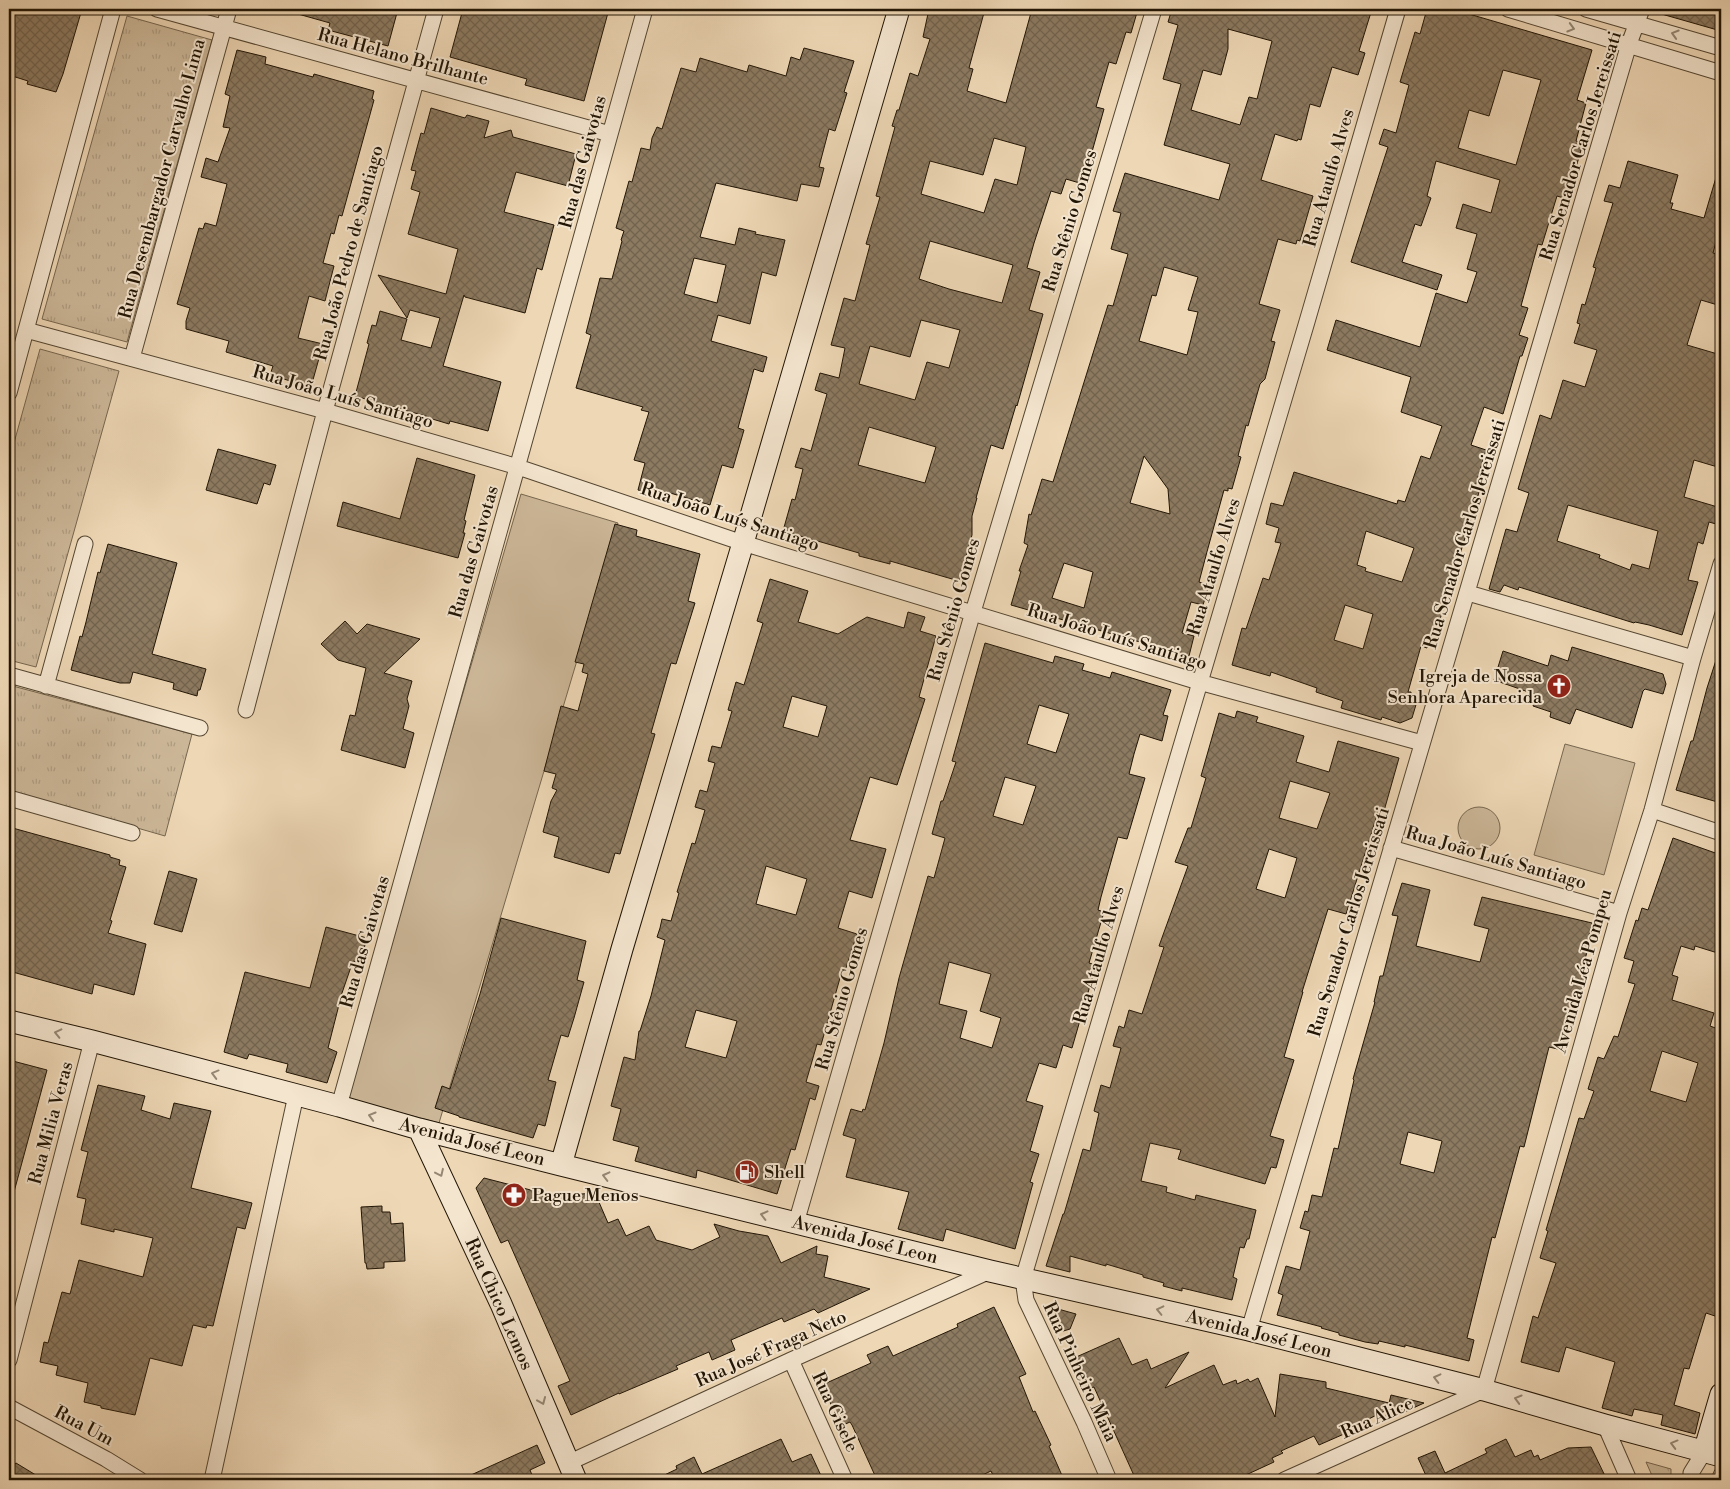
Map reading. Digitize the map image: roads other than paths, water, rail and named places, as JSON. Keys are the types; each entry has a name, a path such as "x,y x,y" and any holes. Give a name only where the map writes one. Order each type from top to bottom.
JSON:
{"main road":[{"path":"561,1165 622,949 899,9"},
{"name":"Avenida José Leon","path":"9,1021 92,1041 561,1165 1023,1279 1249,1330 1484,1390 1713,1454"},
{"name":"Rua Chico Lemos","path":"419,1129 501,1304 572,1472"},
{"path":"1713,1454 1721,1394"}],"street":[{"path":"9,393 113,9"},
{"name":"Rua Helano Brilhante","path":"157,9 610,134"},
{"name":"Rua Desembargador Carvalho Lima","path":"132,358 229,9"},
{"name":"Rua João Pedro de Santiago","path":"246,710 436,9"},
{"name":"Rua das Gaivotas","path":"338,1106 645,9"},
{"name":"Rua Stênio Gomes","path":"796,1223 973,612 1154,9"},
{"name":"Rua Ataulfo Alves","path":"1023,1279 1398,9"},
{"path":"1508,9 1721,73"},
{"path":"1586,9 1640,16 1721,48"},
{"name":"Rua Senador Carlos Jereissati","path":"1249,1330 1629,44 1640,16"},
{"name":"Rua João Luís Santiago","path":"26,330 326,411 518,467 743,543 1199,682 1422,743"},
{"path":"46,686 85,544"},
{"name":"Avenida Léa Pompeu","path":"1484,1390 1619,913 1652,810 1693,658 1721,564"},
{"path":"1468,592 1693,658"},
{"path":"9,675 200,728"},
{"path":"9,798 132,832"},
{"path":"1652,810 1721,833"},
{"name":"Rua João Luís Santiago","path":"1391,848 1619,913"},
{"name":"Rua Milia Veras","path":"9,1360 92,1041"},
{"path":"212,1480 296,1095"},
{"name":"Rua José Fraga Neto","path":"572,1472 791,1360 990,1271"},
{"name":"Rua Pinheiro Maia","path":"1023,1279 1026,1300 1084,1422 1109,1480"},
{"name":"Rua Gisele","path":"791,1360 846,1480"},
{"name":"Rua Alice","path":"1284,1480 1484,1390"},
{"name":"Rua Um","path":"9,1407 106,1459 140,1480"},
{"path":"1606,1425 1629,1480"},
{"path":"1691,1480 1691,1473 1713,1454"},
{"path":"1720,1480 1721,1476"}],"place":[{"name":"Igreja de Nossa Senhora Aparecida","path":"1559,686"},
{"name":"Shell","path":"747,1172"},
{"name":"Pague Menos","path":"514,1195"}]}
